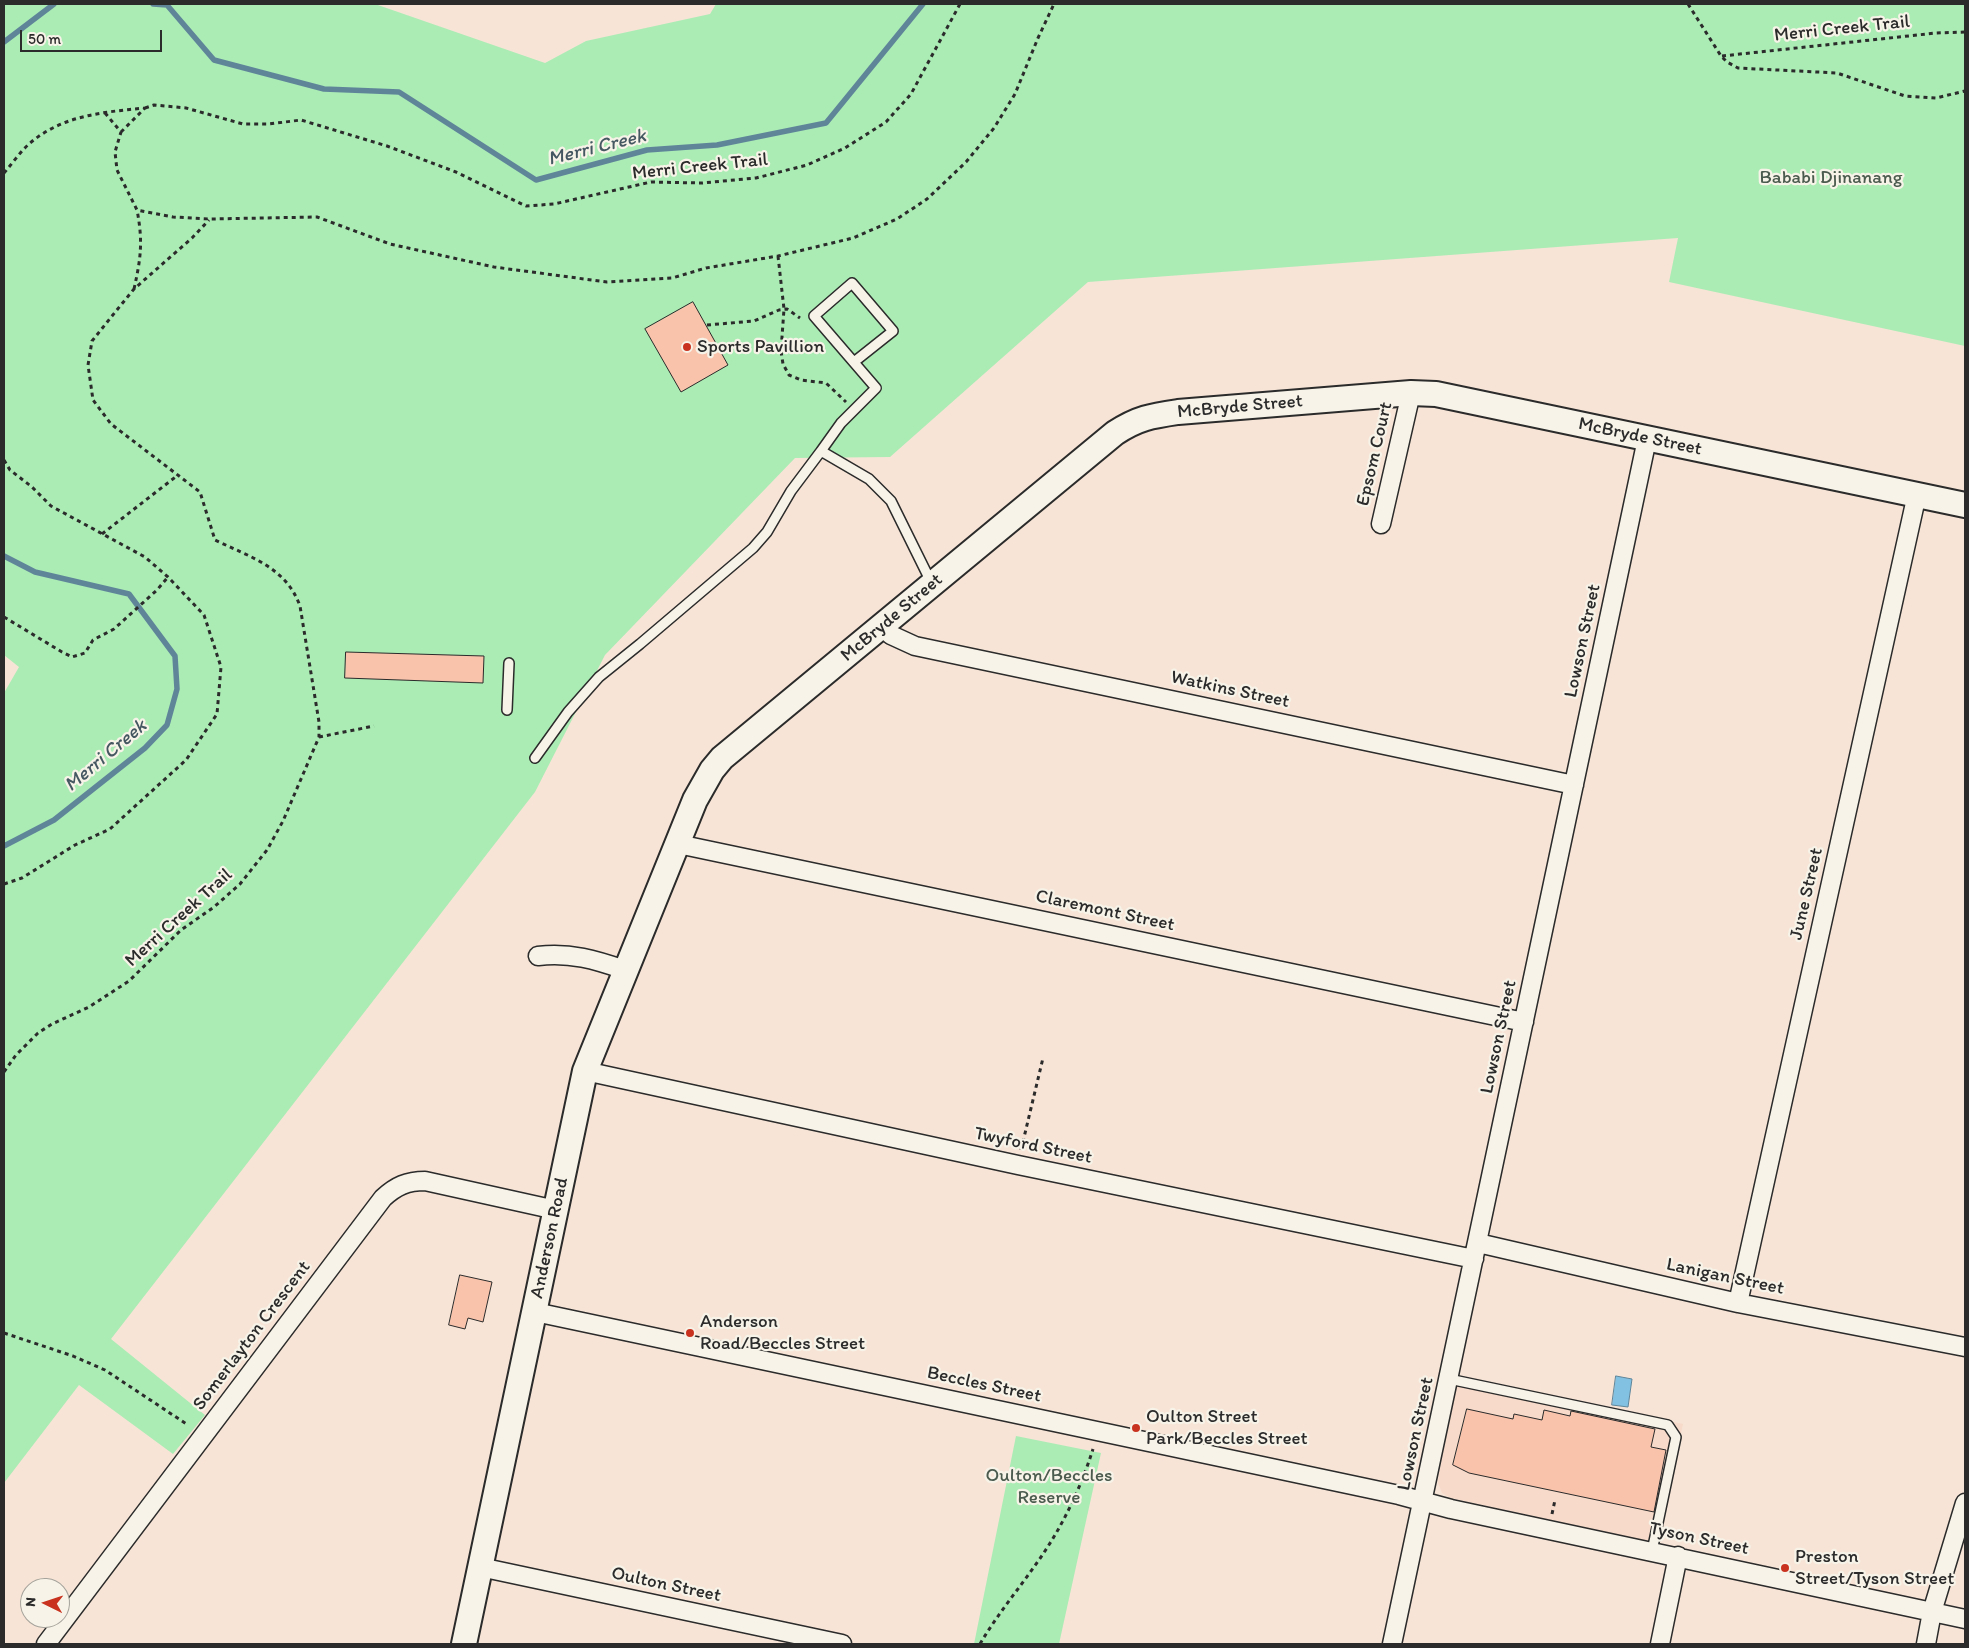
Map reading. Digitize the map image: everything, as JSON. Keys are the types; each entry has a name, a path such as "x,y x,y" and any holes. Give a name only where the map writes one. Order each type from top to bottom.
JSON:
{"street":[{"name":"McBryde Street","path":"678,844 699,793 712,770 722,758 1115,433 1133,422 1148,416 1411,393 1436,394 1965,505"},
{"name":"Epsom Court","path":"1381,524 1411,393"},
{"name":"Lowson Street","path":"1392,1644 1647,439"},
{"name":"June Street","path":"1738,1303 1917,494"},
{"name":"Watkins Street","path":"882,627 897,638 915,646 1574,785"},
{"name":"Anderson Road","path":"464,1644 585,1071 678,844"},
{"name":"Claremont Street","path":"678,844 1524,1022"},
{"path":"538,956 566,954 590,958 625,970"},
{"name":"Twyford Street","path":"585,1071 1018,1165 1476,1251"},
{"name":"Somerlayton Crescent","path":"46,1644 383,1198 395,1188 404,1184 425,1181 556,1210"},
{"name":"Lanigan Street","path":"1476,1251 1965,1347"},
{"name":"Beccles Street","path":"535,1312 1423,1501"},
{"name":"Tyson Street","path":"1423,1501 1965,1619"},
{"path":"1926,1644 1932,1612 1965,1503"},
{"path":"1660,1644 1678,1556"},
{"name":"Oulton Street","path":"480,1567 842,1644"}],"lane":[{"path":"535,758 568,712 599,677 753,548 767,532 792,491 841,423 876,388 814,316 852,284 893,331 854,362"},
{"path":"822,451 870,479 891,501 932,584"},
{"path":"507,710 510,663"},
{"path":"1449,1379 1668,1425 1676,1437 1652,1551"}],"path":[{"name":"Merri Creek Trail","path":"4,173 27,146 46,130 82,116 146,108 154,105 186,108 243,124 269,124 301,120 371,141 456,172 526,206 554,204 651,182 702,183 756,178 807,165 844,148 886,122 911,94 960,4"},
{"path":"137,210 173,217 210,219 317,217 390,244 494,267 607,282 672,278 706,268 778,256 853,238 897,219 927,199 966,162 994,128 1015,94 1054,4"},
{"name":"Merri Creek Trail","path":"1688,4 1722,56 1727,62 1738,68 1837,73 1905,96 1936,98 1965,91"},
{"name":"Merri Creek Trail","path":"1722,56 1833,43 1965,32"},
{"path":"105,112 121,132 146,108"},
{"name":"Merri Creek Trail","path":"121,132 114,152 117,170 137,210 142,233 141,259 134,289"},
{"name":"Merri Creek Trail","path":"4,1072 38,1033 89,1006 129,981 181,930 214,907 240,884 267,850 283,821 319,737 319,722 309,658 297,597 279,573 215,540 200,492 111,424 93,400 88,365 92,341 134,289 192,238 210,219"},
{"path":"778,256 784,309 781,351 783,364 789,375 801,380 826,383 854,410"},
{"path":"707,325 754,321 784,309 802,319"},
{"path":"4,460 10,470 32,486 50,506 145,557 168,577 204,615 221,667 217,714 186,760 110,829 75,845 22,878 4,884"},
{"path":"102,534 178,475"},
{"path":"4,617 72,657 84,653 93,640 114,629 157,590 168,577"},
{"path":"319,737 374,726"},
{"path":"1018,1165 1043,1058"},
{"path":"4,1333 73,1356 105,1370 188,1425"},
{"path":"980,1644 993,1621 1056,1533 1070,1508 1093,1449"}],"shaded area":[{"path":"1459,1377 1683,1424 1658,1543 1451,1498 1442,1493 1438,1483 1439,1473"}],"green space":[{"name":"Bababi Djinanang","path":"4,4 375,4 545,63 586,41 710,14 716,4 1965,4 1965,346 1669,282 1678,238 1088,282 890,457 795,458 605,655 535,792 111,1339 205,1415 173,1454 79,1385 4,1483 4,693 19,667 4,655"},
{"name":"Oulton/Beccles Reserve","path":"1016,1436 1101,1453 1059,1644 974,1644"}],"water":[{"path":"1616,1376 1632,1379 1628,1407 1612,1405"}],"building":[{"name":"Sports Pavillion","path":"693,302 728,365 681,392 645,329"},
{"path":"346,652 484,656 483,683 345,678"},
{"path":"460,1275 492,1282 483,1322 468,1318 465,1329 449,1325"},
{"path":"1467,1409 1513,1419 1514,1414 1542,1420 1544,1410 1570,1416 1571,1411 1655,1429 1651,1447 1666,1450 1654,1512 1469,1473 1453,1465"}],"waterway":[{"name":"Merri Creek","path":"4,42 54,4"},
{"name":"Merri Creek","path":"153,4 167,5 214,60 324,89 399,92 536,180 647,150 717,145 826,123 923,4"},
{"name":"Merri Creek","path":"4,556 35,572 129,594 175,656 177,689 167,725 145,748 54,820 4,846"}],"place":[{"name":"Sports Pavillion","path":"687,347"},
{"name":"Anderson Road/Beccles Street","path":"690,1333"},
{"name":"Oulton Street Park/Beccles Street","path":"1136,1428"},
{"name":"Preston Street/Tyson Street","path":"1785,1568"}]}
